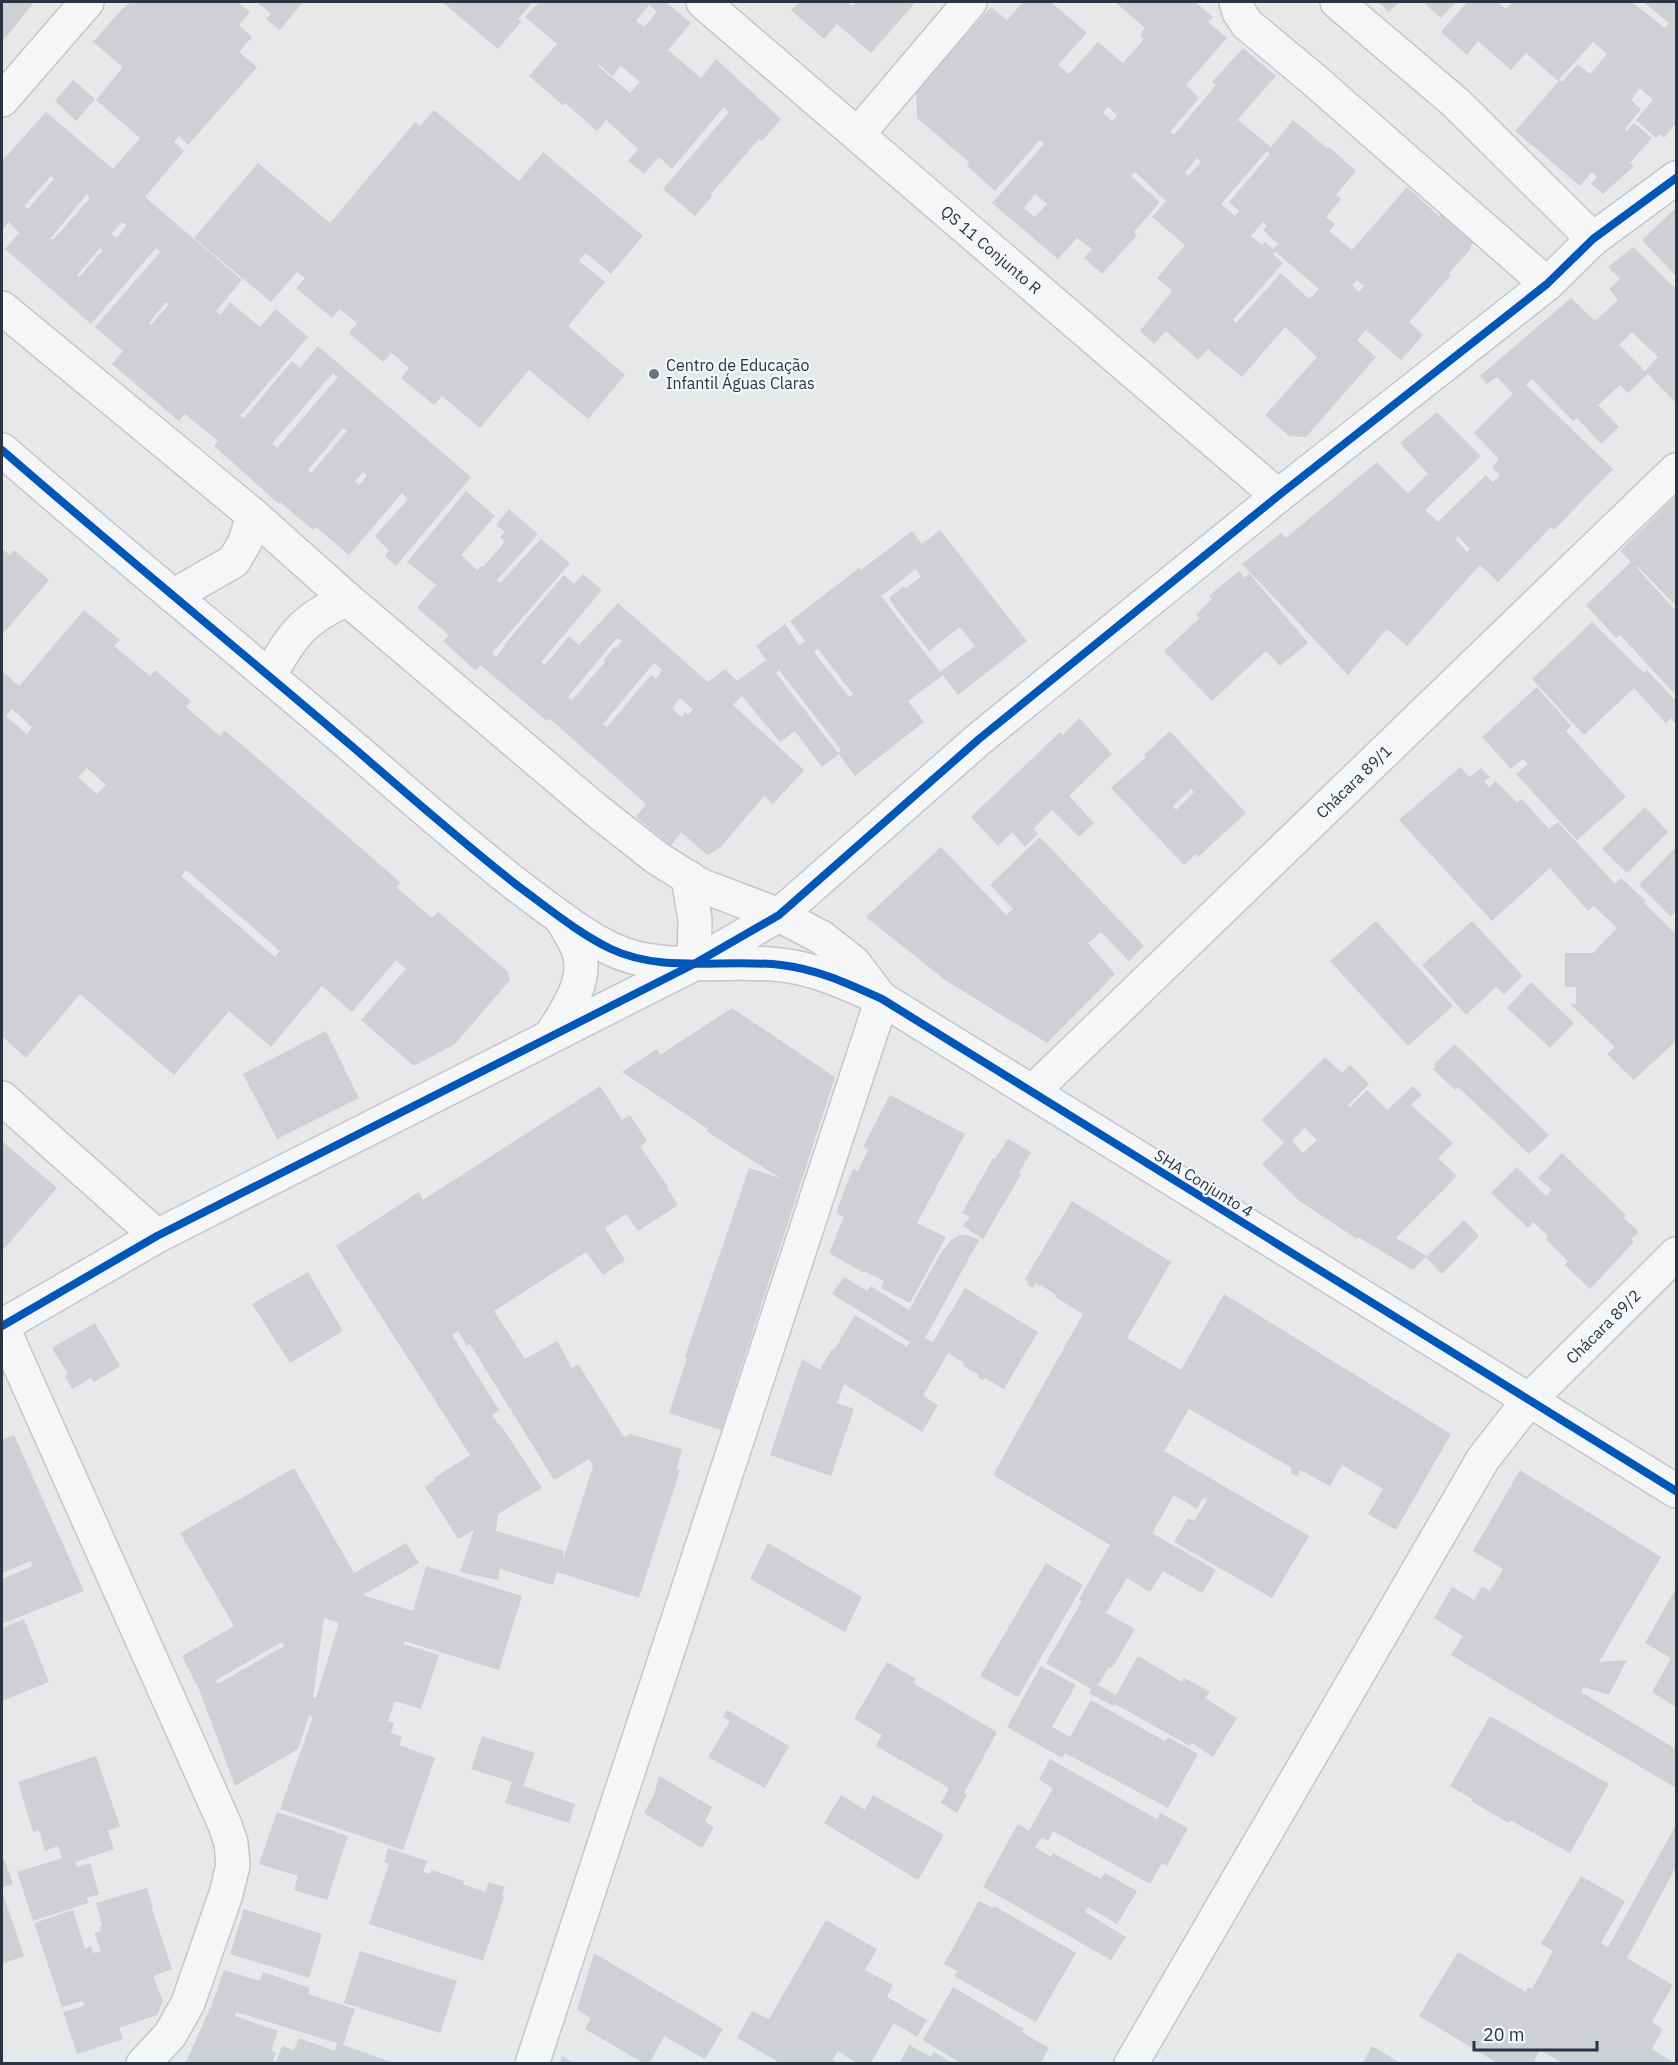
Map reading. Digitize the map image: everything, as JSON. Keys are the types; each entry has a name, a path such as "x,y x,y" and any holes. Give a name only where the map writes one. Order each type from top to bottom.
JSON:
{"street":[{"path":"2,100 87,2"},
{"name":"QS 11 Conjunto R","path":"703,2 1278,496"},
{"path":"858,134 970,2"},
{"path":"1236,2 1247,24 1547,284"},
{"path":"1337,2 1455,102 1593,239"},
{"path":"143,2064 170,2035 188,2003 226,1894 232,1865 231,1843 216,1803 2,1326 157,1236 694,964 779,915 979,739 1278,496 1547,284 1593,239 1677,177"},
{"name":"SHA Conjunto 4","path":"2,308 253,515 347,599 596,810 657,858 700,885 779,915 821,937 854,963 882,999"},
{"name":"SHA Conjunto 4","path":"2,450 469,848 561,918 611,949 636,959 694,964 766,963 809,969 882,999 1677,1491"},
{"name":"Chácara 89/1","path":"1032,1092 1677,470"},
{"path":"173,596 215,574 234,561 245,542 253,515"},
{"path":"269,676 289,642 304,624 323,610 347,599"},
{"path":"688,877 695,919 694,964"},
{"path":"551,1035 572,1004 579,980 580,954 561,918"},
{"path":"532,2064 882,999"},
{"path":"2,1098 157,1236"},
{"name":"Chácara 89/2","path":"1131,2064 1483,1459 1528,1400 1677,1254"}],"building":[{"path":"2,2 34,2 2,42"},
{"path":"130,2 238,2 250,12 239,25 252,37 239,52 257,67 188,145 179,136 174,142 184,151 145,197 242,280 216,311 220,315 230,302 260,327 276,309 308,337 240,416 244,418 292,361 300,368 318,346 471,477 396,566 385,556 389,551 375,536 408,499 402,493 349,555 316,527 313,530 280,502 279,504 214,446 218,441 185,414 179,421 112,364 123,351 95,327 160,252 156,248 91,324 5,249 19,233 9,222 2,231 2,161 46,112 113,169 140,138 96,100 123,67 93,42","holes":["51,176 54,179 28,209 24,206","87,194 90,198 54,239 50,239","122,222 127,225 117,238 111,234","100,248 103,250 79,277 77,275","166,302 169,304 151,325 149,323","333,373 338,377 277,448 272,444","343,428 347,431 311,473 308,470","363,472 367,476 359,485 355,481"]},
{"path":"257,2 303,2 280,30 266,19 271,14"},
{"path":"442,2 533,2 518,19 521,22 498,49"},
{"path":"539,2 666,2 691,23 668,50 701,78 716,59 781,119 762,141 759,139 695,216 663,189 729,112 724,107 672,169 659,157 644,174 628,161 638,149 606,120 597,131 529,76 557,44 525,17","holes":["649,5 657,12 644,27 636,21","599,64 612,76 621,66 640,82 630,93 598,66"]},
{"path":"799,2 847,2 852,6 856,2 916,2 871,53 837,24 824,39 791,10"},
{"path":"1023,2 1051,2 1087,33 1058,65 1069,74 1098,42 1123,63 1144,39 1140,35 1145,28 1115,2 1195,2 1213,17 1208,22 1227,38 1186,85 1199,98 1170,132 1174,135 1216,85 1212,82 1243,48 1276,76 1232,126 1238,120 1271,147 1293,120 1356,171 1336,195 1341,199 1326,217 1335,224 1329,231 1352,250 1407,187 1439,216 1447,206 1480,235 1470,247 1471,249 1449,273 1451,275 1409,322 1423,335 1401,360 1366,330 1357,340 1376,357 1306,437 1289,436 1265,415 1317,357 1285,327 1242,377 1208,349 1198,360 1166,331 1154,344 1140,331 1172,291 1157,278 1185,245 1152,217 1166,201 1135,172 1131,176 1160,202 1134,232 1137,235 1102,274 1084,258 1092,249 1077,238 1058,259 992,203 1044,144 1040,140 995,191 967,166 969,162 917,118 916,89 991,7 1007,20","holes":["1108,107 1117,115 1112,121 1103,113","1267,151 1270,154 1229,202 1239,211 1235,216 1221,204","1197,158 1201,162 1188,176 1185,173","1035,194 1047,204 1035,217 1024,208","1263,222 1267,226 1263,230 1278,244 1273,249 1265,242 1262,245 1251,236","1276,252 1319,289 1309,299 1281,273 1236,323 1233,320 1283,263 1273,254","1357,280 1364,286 1359,292 1352,285"]},
{"path":"1378,2 1399,2 1389,12"},
{"path":"1423,2 1456,2 1441,18"},
{"path":"1467,2 1498,2 1506,9 1512,2 1632,2 1665,28 1669,23 1643,2 1676,2 1676,123 1664,138 1660,134 1656,138 1636,120 1653,100 1640,88 1631,100 1641,109 1625,129 1627,131 1634,123 1652,138 1630,163 1634,166 1603,194 1591,184 1597,177 1592,172 1580,186 1515,131 1560,80 1562,82 1578,64 1590,74 1607,54 1593,42 1558,81 1526,53 1511,70 1478,41 1467,55 1441,32"},
{"path":"73,80 95,99 76,121 55,101"},
{"path":"434,110 519,181 543,152 643,236 611,274 586,253 579,261 605,282 568,326 625,375 588,419 529,370 480,428 442,396 434,405 401,378 409,368 392,353 383,362 349,333 357,323 340,309 332,318 296,288 305,278 297,272 271,302 194,238 258,163 330,223 415,122 420,126"},
{"path":"1676,208 1676,276 1642,240"},
{"path":"1633,247 1676,289 1676,403 1648,374 1628,393 1620,385 1598,405 1619,427 1601,444 1577,418 1573,421 1532,379 1526,385 1613,469 1554,530 1551,527 1498,582 1480,565 1407,646 1387,629 1348,675 1242,564 1281,533 1286,538 1377,462 1408,493 1428,474 1400,443 1437,412 1481,456 1425,510 1438,522 1486,475 1493,482 1500,475 1492,467 1499,459 1474,433 1513,394 1497,377 1487,384 1480,376 1571,298 1595,321 1618,300 1609,289 1620,279 1608,267","holes":["1632,332 1658,357 1645,371 1619,345","1458,536 1470,549 1467,552 1455,539"]},
{"path":"466,491 495,516 461,555 477,570 483,567 503,544 504,541 500,537 505,532 496,525 509,509 538,534 497,580 500,583 541,539 570,563 492,653 496,657 564,575 574,584 583,574 602,590 541,662 545,665 569,636 579,645 618,603 708,682 725,669 737,681 766,660 756,646 785,624 799,645 805,641 790,621 859,568 861,570 912,531 922,544 940,530 1027,641 958,695 943,675 908,701 924,722 855,776 839,754 822,767 795,731 780,742 742,696 733,705 804,770 773,804 764,796 720,848 707,855 681,832 671,846 636,817 646,804 550,719 547,721 480,665 476,671 443,641 449,635 417,608 436,585 407,562","holes":["916,569 921,577 906,588 904,586 889,598 897,610 929,651 960,627 975,646 940,672 881,596","617,638 622,641 616,648 614,647 603,661 605,662 572,700 568,697","818,649 853,694 849,697 814,652","654,663 662,670 656,679 651,675 607,727 603,724","779,670 841,750 838,753 776,673","680,698 693,709 688,715 685,712 682,717 672,709"]},
{"path":"1676,496 1676,606 1636,567 1676,611 1676,690 1673,692 1620,635 1616,638 1586,605 1631,562 1620,551"},
{"path":"2,549 10,555 14,550 49,580 2,635"},
{"path":"1239,571 1245,578 1249,573 1308,643 1280,666 1266,651 1212,701 1164,651 1200,618 1196,615 1212,599 1209,596"},
{"path":"84,610 120,640 114,646 150,676 155,670 191,701 186,707 220,736 224,731 227,732 401,883 396,887 432,918 438,912 507,971 510,980 455,1044 414,1066 361,1020 406,969 396,960 352,1012 322,986 271,1047 229,1011 174,1075 80,994 26,1058 2,1036 2,671 19,686","holes":["12,709 32,727 27,734 6,716","87,768 106,785 97,794 78,777","186,870 280,951 275,957 181,876"]},
{"path":"1592,622 1644,673 1647,670 1676,701 1676,724 1671,718 1666,723 1634,688 1584,735 1532,679"},
{"path":"1537,687 1571,726 1566,731 1626,797 1577,840 1516,774 1528,764 1523,759 1511,769 1482,737"},
{"path":"1079,718 1112,754 1069,796 1094,823 1079,837 1052,810 1033,829 1038,834 1025,847 1012,832 998,846 971,817 1060,732 1063,735"},
{"path":"1170,731 1246,813 1198,857 1196,854 1184,865 1111,788 1146,757 1144,755","holes":["1191,789 1194,792 1176,810 1173,806"]},
{"path":"1460,767 1469,777 1481,768 1490,777 1484,781 1489,787 1496,781 1517,803 1522,799 1549,829 1558,822 1615,884 1621,878 1675,933 1676,1041 1634,1080 1607,1054 1615,1047 1570,1004 1576,1004 1576,987 1565,987 1565,953 1593,953 1617,928 1594,906 1588,911 1550,868 1492,921 1399,820"},
{"path":"1645,807 1668,832 1627,873 1602,849"},
{"path":"1040,837 1144,946 1129,961 1101,932 1088,943 1115,974 1047,1043 945,980 866,917 941,847 1006,915 1013,909 990,885"},
{"path":"1676,847 1676,910 1671,917 1639,885"},
{"path":"1376,921 1453,1006 1408,1046 1330,961"},
{"path":"1472,921 1523,976 1504,995 1496,987 1466,1015 1422,965"},
{"path":"1531,982 1574,1023 1550,1048 1507,1008"},
{"path":"732,1008 835,1077 721,1430 669,1413 687,1358 685,1357 749,1168 780,1178 706,1131 708,1129 622,1072 657,1049 660,1055"},
{"path":"326,1031 359,1098 277,1139 243,1074"},
{"path":"1455,1044 1549,1135 1529,1154 1458,1087 1455,1090 1433,1069 1436,1066 1434,1064"},
{"path":"1325,1057 1342,1073 1350,1065 1369,1084 1348,1105 1350,1107 1367,1090 1387,1110 1413,1086 1422,1095 1411,1105 1453,1143 1438,1158 1457,1176 1396,1238 1427,1256 1413,1270 1358,1237 1357,1239 1298,1200 1262,1164 1284,1143 1261,1120","holes":["1305,1128 1317,1140 1303,1153 1292,1141"]},
{"path":"600,1086 622,1120 630,1115 647,1141 640,1146 678,1205 638,1231 626,1214 605,1228 625,1260 603,1275 586,1252 494,1311 525,1359 557,1341 572,1368 578,1364 624,1437 630,1434 682,1449 677,1469 680,1470 639,1598 557,1572 553,1585 500,1569 498,1580 460,1572 474,1530 458,1539 425,1487 435,1480 434,1478 470,1455 336,1246 419,1192 423,1200","holes":["458,1331 467,1346 470,1344 554,1480 589,1459 593,1466 564,1557 564,1551 496,1531 498,1514 542,1488 492,1415 499,1410 452,1335"]},
{"path":"890,1095 965,1134 917,1223 946,1237 910,1303 881,1288 884,1281 864,1271 864,1273 829,1253 844,1217 836,1213 844,1191 853,1169 858,1171 868,1150 863,1147"},
{"path":"1008,1139 1031,1152 1019,1173 1021,1174 983,1239 963,1226 970,1217 962,1213 993,1158 995,1159"},
{"path":"2,1141 57,1188 2,1251"},
{"path":"1562,1153 1626,1215 1624,1218 1639,1232 1631,1239 1634,1242 1590,1289 1565,1265 1568,1261 1546,1239 1548,1236 1533,1222 1528,1228 1491,1193 1517,1167 1546,1196 1552,1190 1538,1178"},
{"path":"1072,1201 1171,1262 1127,1338 1181,1370 1224,1294 1451,1434 1396,1530 1368,1514 1383,1489 1342,1465 1330,1486 1300,1470 1297,1476 1290,1473 1292,1468 1189,1409 1164,1451 1309,1536 1272,1598 1174,1542 1188,1518 1194,1521 1207,1500 1203,1498 1197,1509 1174,1495 1152,1533 1216,1570 1202,1593 1163,1571 1150,1592 1127,1578 1106,1613 1135,1629 1112,1668 1109,1667 1098,1685 1116,1695 1138,1656 1182,1682 1184,1678 1210,1692 1205,1698 1237,1718 1213,1757 1192,1743 1190,1746 1115,1704 1113,1706 1089,1693 1091,1689 1046,1663 1082,1601 1079,1599 1110,1545 993,1475 1083,1314 1055,1297 1056,1295 1041,1285 1036,1283 1033,1288 1027,1284 1029,1282 1025,1279"},
{"path":"1464,1220 1479,1236 1442,1274 1426,1257"},
{"path":"959,1235 967,1235 979,1240 925,1338 933,1342 965,1288 1038,1332 1004,1389 985,1378 983,1380 977,1377 979,1375 963,1366 964,1363 948,1353 923,1396 938,1405 922,1432 844,1384 837,1403 854,1409 831,1476 770,1455 802,1359 820,1370 855,1315 907,1347 910,1342 832,1294 844,1277 867,1291 871,1286 909,1310 943,1249"},
{"path":"308,1272 343,1331 290,1363 252,1304"},
{"path":"95,1323 120,1366 94,1382 91,1378 72,1389 65,1376 68,1374 52,1348"},
{"path":"14,1435 84,1591 2,1624 2,1579 33,1566 31,1561 2,1573 2,1440"},
{"path":"294,1468 354,1573 406,1543 419,1563 363,1595 413,1611 426,1566 522,1596 499,1670 404,1641 404,1644 439,1655 421,1709 395,1701 388,1721 394,1723 391,1733 402,1737 399,1745 435,1758 403,1850 280,1809 313,1717 309,1716 298,1749 235,1786 199,1689 182,1656 234,1626 180,1533","holes":["324,1618 339,1623 316,1698 313,1697","282,1642 284,1646 218,1684 216,1680"]},
{"path":"1520,1470 1661,1557 1599,1662 1627,1660 1609,1695 1584,1687 1581,1692 1676,1749 1676,1788 1451,1655 1463,1636 1434,1618 1452,1587 1474,1600 1482,1586 1490,1591 1503,1569 1473,1551"},
{"path":"768,1543 862,1597 845,1632 750,1579"},
{"path":"1046,1563 1083,1585 1018,1697 980,1676"},
{"path":"1676,1588 1676,1707 1652,1692 1671,1658 1645,1643"},
{"path":"24,1619 49,1682 2,1701 2,1628"},
{"path":"887,1662 916,1679 913,1683 997,1732 964,1793 967,1794 957,1813 941,1803 949,1788 876,1746 882,1735 854,1719"},
{"path":"1041,1666 1076,1685 1052,1727 1070,1737 1091,1700 1165,1741 1168,1737 1198,1754 1168,1808 1065,1753 1062,1758 1007,1727"},
{"path":"727,1710 789,1746 765,1788 708,1757 730,1721 723,1717"},
{"path":"1490,1716 1609,1784 1570,1853 1510,1820 1509,1823 1450,1786"},
{"path":"482,1736 535,1753 523,1786 575,1804 569,1823 505,1803 512,1782 471,1769"},
{"path":"96,1756 120,1826 108,1831 114,1849 76,1862 77,1867 90,1863 99,1894 87,1898 88,1903 33,1921 17,1872 62,1858 58,1846 45,1851 39,1830 33,1832 18,1782"},
{"path":"1050,1759 1157,1819 1160,1813 1188,1828 1167,1866 1162,1863 1150,1884 1053,1831 1048,1841 1042,1837 1035,1847 1051,1857 1053,1853 1101,1879 1105,1873 1137,1891 1117,1924 1088,1907 1085,1912 1126,1937 1111,1960 983,1887 1018,1824 1029,1831 1053,1788 1039,1780"},
{"path":"659,1776 712,1807 705,1822 714,1827 702,1848 644,1813 654,1795"},
{"path":"841,1795 865,1810 873,1795 944,1835 918,1880 824,1823"},
{"path":"277,1812 348,1836 327,1900 294,1890 298,1876 259,1864"},
{"path":"1676,1825 1676,1867 1627,1958 1673,1985 1652,2022 1663,2029 1652,2049 1676,2064 1564,2064 1540,2050 1534,2060 1540,2064 1499,2064 1419,2016 1458,1952 1526,1992 1528,1987 1532,1989 1553,1951 1541,1944 1581,1876 1625,1901 1601,1943 1608,1947"},
{"path":"388,1848 427,1861 423,1872 430,1874 432,1870 464,1881 463,1884 485,1892 489,1882 505,1887 502,1896 504,1897 483,1961 369,1924 389,1864 384,1862"},
{"path":"4,1858 13,1884 2,1888 2,1859"},
{"path":"147,1888 172,1969 153,1976 163,2001 157,2015 119,2028 123,2039 77,2054 63,2012 84,2006 82,2001 62,2007 34,1923 73,1910 85,1949 91,1946 93,1953 101,1951 94,1933 101,1931 100,1926 102,1926 96,1903"},
{"path":"2,1891 24,1956 2,1964"},
{"path":"979,1901 993,1908 994,1906 1076,1953 1036,2022 954,1976 957,1971 944,1964"},
{"path":"244,1909 322,1934 309,1978 230,1954"},
{"path":"826,1920 877,1949 865,1970 893,1985 887,1997 927,2020 917,2037 894,2023 870,2064 858,2064 838,2051 833,2060 838,2064 782,2064 737,2038 752,2011 769,2019"},
{"path":"360,1951 457,1981 440,2033 344,2003"},
{"path":"594,1953 723,2029 705,2059 664,2036 649,2064 645,2064 585,2029 591,2018 577,2010"},
{"path":"224,1970 260,1981 263,1972 310,1988 308,1994 355,2009 343,2045 397,2064 275,2064 282,2046 294,2050 299,2038 335,2051 337,2043 236,2012 235,2016 278,2031 271,2051 276,2052 272,2064 185,2064 212,2004"},
{"path":"953,1987 1024,2029 1022,2032 1049,2048 1040,2064 962,2064 923,2040"},
{"path":"909,2045 931,2057 934,2052 955,2064 899,2064"},
{"path":"1372,2046 1402,2064 1362,2064"},
{"path":"562,2056 576,2064 560,2064"}],"cycle path":[{"path":"2,1326 157,1236 694,964 779,915 979,739 1278,496 1547,284 1593,239 1676,178"},
{"path":"2,450 456,835 518,886 587,936 631,957 652,961 695,964 760,963 794,967 833,978 882,999 1676,1491"}],"place":[{"name":"Centro de Educação Infantil Águas Claras","path":"654,374"}]}
